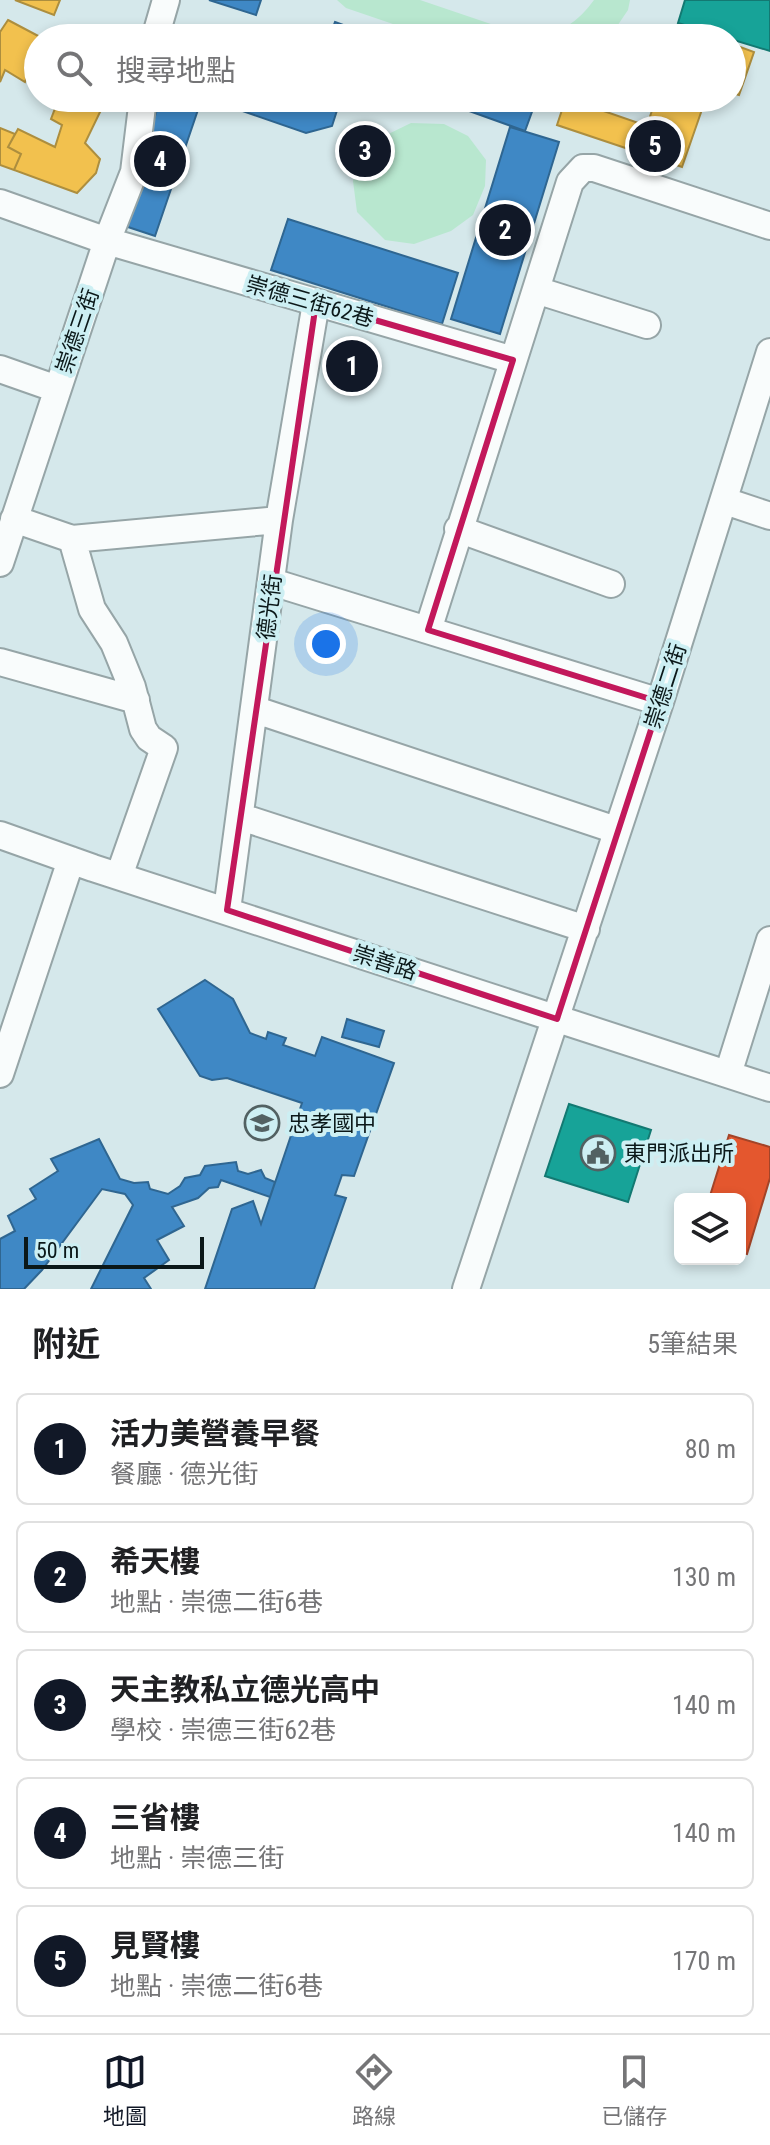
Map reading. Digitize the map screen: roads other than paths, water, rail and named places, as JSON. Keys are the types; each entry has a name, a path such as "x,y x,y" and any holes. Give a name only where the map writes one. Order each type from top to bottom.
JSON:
{"street":[{"path":"159,24 166,0"},
{"name":"崇德三街","path":"0,563 107,241 134,172 141,112"},
{"path":"428,630 570,182 583,168 594,168 770,226"},
{"name":"崇德三街62巷","path":"0,203 107,241 513,360"},
{"path":"536,290 647,325"},
{"name":"德光街","path":"227,910 279,520 316,303"},
{"name":"崇德二街","path":"466,1289 660,702 770,352"},
{"path":"0,369 57,389"},
{"path":"725,501 770,516"},
{"path":"14,519 72,539 279,520"},
{"path":"458,529 611,584"},
{"path":"72,539 92,609 114,643 136,700 143,729 149,738 164,748 119,876"},
{"path":"272,582 660,702"},
{"path":"0,662 136,700"},
{"path":"256,710 616,830"},
{"path":"241,817 586,929"},
{"name":"崇善路","path":"0,835 770,1088"},
{"path":"0,1074 8,1027 71,860"},
{"path":"728,1074 770,940"}],"place":[{"name":"見賢樓","path":"655,146"},
{"name":"天主教私立德光高中","path":"365,151"},
{"name":"三省樓","path":"160,161"},
{"name":"希天樓","path":"505,230"},
{"name":"活力美營養早餐","path":"352,366"},
{"name":"忠孝國中","path":"262,1123"},
{"name":"東門派出所","path":"598,1153"}]}
